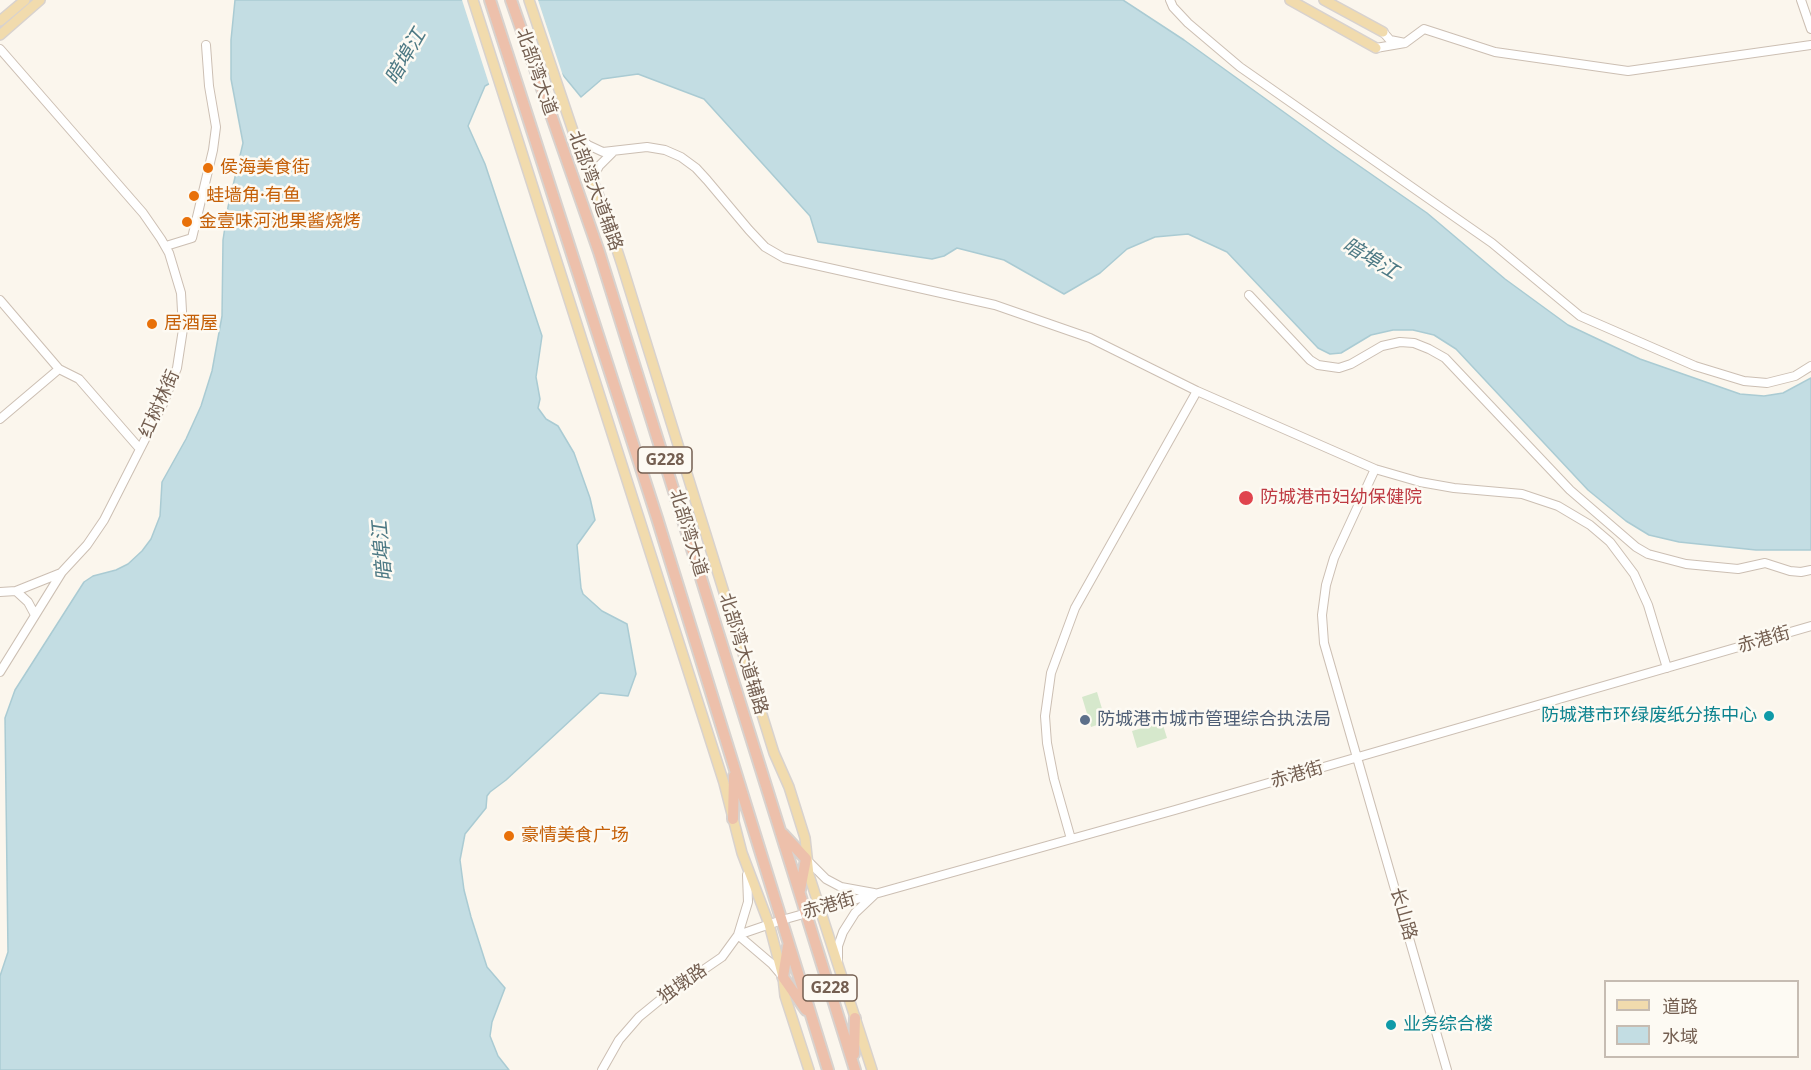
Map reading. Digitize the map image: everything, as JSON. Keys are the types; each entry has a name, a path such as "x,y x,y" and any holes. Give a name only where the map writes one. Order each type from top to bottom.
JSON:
{"highway":[{"name":"北部湾大道","path":"490,0 828,1070"},
{"name":"北部湾大道","path":"511,0 599,252 854,1067"},
{"path":"733,819 734,767"},
{"path":"781,831 806,859 799,891"},
{"path":"789,943 783,977 813,1019"},
{"path":"854,1067 855,1018"}],"main road":[{"path":"0,21 24,0"},
{"path":"0,35 40,0"},
{"path":"473,0 720,772 742,853 769,924 783,977 785,996 809,1070"},
{"name":"北部湾大道辅路","path":"529,0 557,86 622,265 774,753 789,787 805,838 809,875 872,1070"},
{"path":"1290,0 1376,48"},
{"path":"1324,0 1383,32"}],"street":[{"path":"1170,0 1173,7 1188,23 1240,67 1491,243 1580,316 1695,366 1744,381 1767,383 1795,376 1811,366"},
{"path":"1801,0 1811,29"},
{"path":"1376,48 1406,43 1424,29 1495,52 1628,71 1811,45"},
{"path":"1383,32 1390,40 1406,43"},
{"path":"166,246 192,238 213,150 216,127 206,45"},
{"name":"红树林街","path":"0,49 142,213 166,246 181,293 183,329 177,368 163,404 104,520 87,545 62,572 0,672"},
{"path":"574,134 603,152 613,152 629,147 647,147 665,150 681,157 696,168 765,247 784,258 995,304 1090,338 1197,391 1375,469 1420,482 1454,488 1522,494 1558,506 1590,525 1610,542 1634,574 1648,605 1666,668"},
{"path":"592,180 599,166 613,152"},
{"path":"1249,295 1310,360 1318,365 1339,368 1351,364 1382,346 1400,342 1414,343 1445,358 1569,490 1636,547 1648,554 1697,565 1738,569 1765,563 1790,571 1811,570"},
{"path":"0,300 59,369 79,379 140,449"},
{"path":"0,420 59,369"},
{"path":"1071,839 1054,779 1047,743 1045,716 1051,673 1075,608 1197,391"},
{"name":"长山路","path":"1375,469 1334,558 1326,585 1322,615 1324,643 1447,1070"},
{"path":"0,592 16,591 62,572"},
{"path":"16,591 28,602 35,615"},
{"name":"赤港街","path":"782,920 1358,758 1811,626"},
{"path":"738,935 748,902 749,884 742,853"},
{"path":"806,859 826,879 841,887 875,894"},
{"path":"838,964 838,946 843,932 855,914 875,894"},
{"path":"738,935 782,920"},
{"path":"738,935 772,964 783,977"},
{"name":"独墩路","path":"602,1070 619,1040 639,1017 722,957 738,935"}],"green space":[{"path":"1097,692 1106,722 1091,727 1082,697"},
{"path":"1162,722 1167,738 1137,748 1132,731"}],"water":[{"name":"暗埠江","path":"235,0 1123,0 1184,40 1427,213 1505,279 1568,325 1640,359 1740,394 1764,396 1783,393 1811,378 1811,550 1756,550 1679,542 1649,535 1626,521 1588,490 1456,349 1434,335 1413,330 1393,330 1371,335 1341,353 1330,354 1318,348 1227,252 1188,234 1155,237 1127,249 1100,273 1064,294 1004,260 957,248 944,256 932,259 818,242 810,216 704,99 638,74 602,79 581,97 558,69 534,59 485,86 468,126 485,164 542,336 536,377 540,399 538,408 546,419 558,426 574,453 590,498 595,520 577,545 581,588 583,594 602,611 627,624 636,674 628,696 600,693 490,792 487,796 486,808 465,834 460,860 471,917 487,967 505,988 492,1022 490,1036 498,1056 509,1070 0,1070 0,976 8,952 5,718 15,690 84,582 93,576 128,564 151,539 160,516 162,482 201,406 212,371 222,316 223,240 243,143 231,79 231,40"}],"pier":[{"path":"462,0 538,0 565,82 556,72 534,63 490,87"}],"place":[{"name":"侯海美食街","path":"208,168"},
{"name":"蛙墙角·有鱼","path":"194,196"},
{"name":"金壹味河池果酱烧烤","path":"187,222"},
{"name":"居酒屋","path":"152,324"},
{"name":"防城港市妇幼保健院","path":"1246,498"},
{"name":"防城港市环绿废纸分拣中心","path":"1769,716"},
{"name":"防城港市城市管理综合执法局","path":"1085,720"},
{"name":"豪情美食广场","path":"509,836"},
{"name":"业务综合楼","path":"1391,1025"}]}
